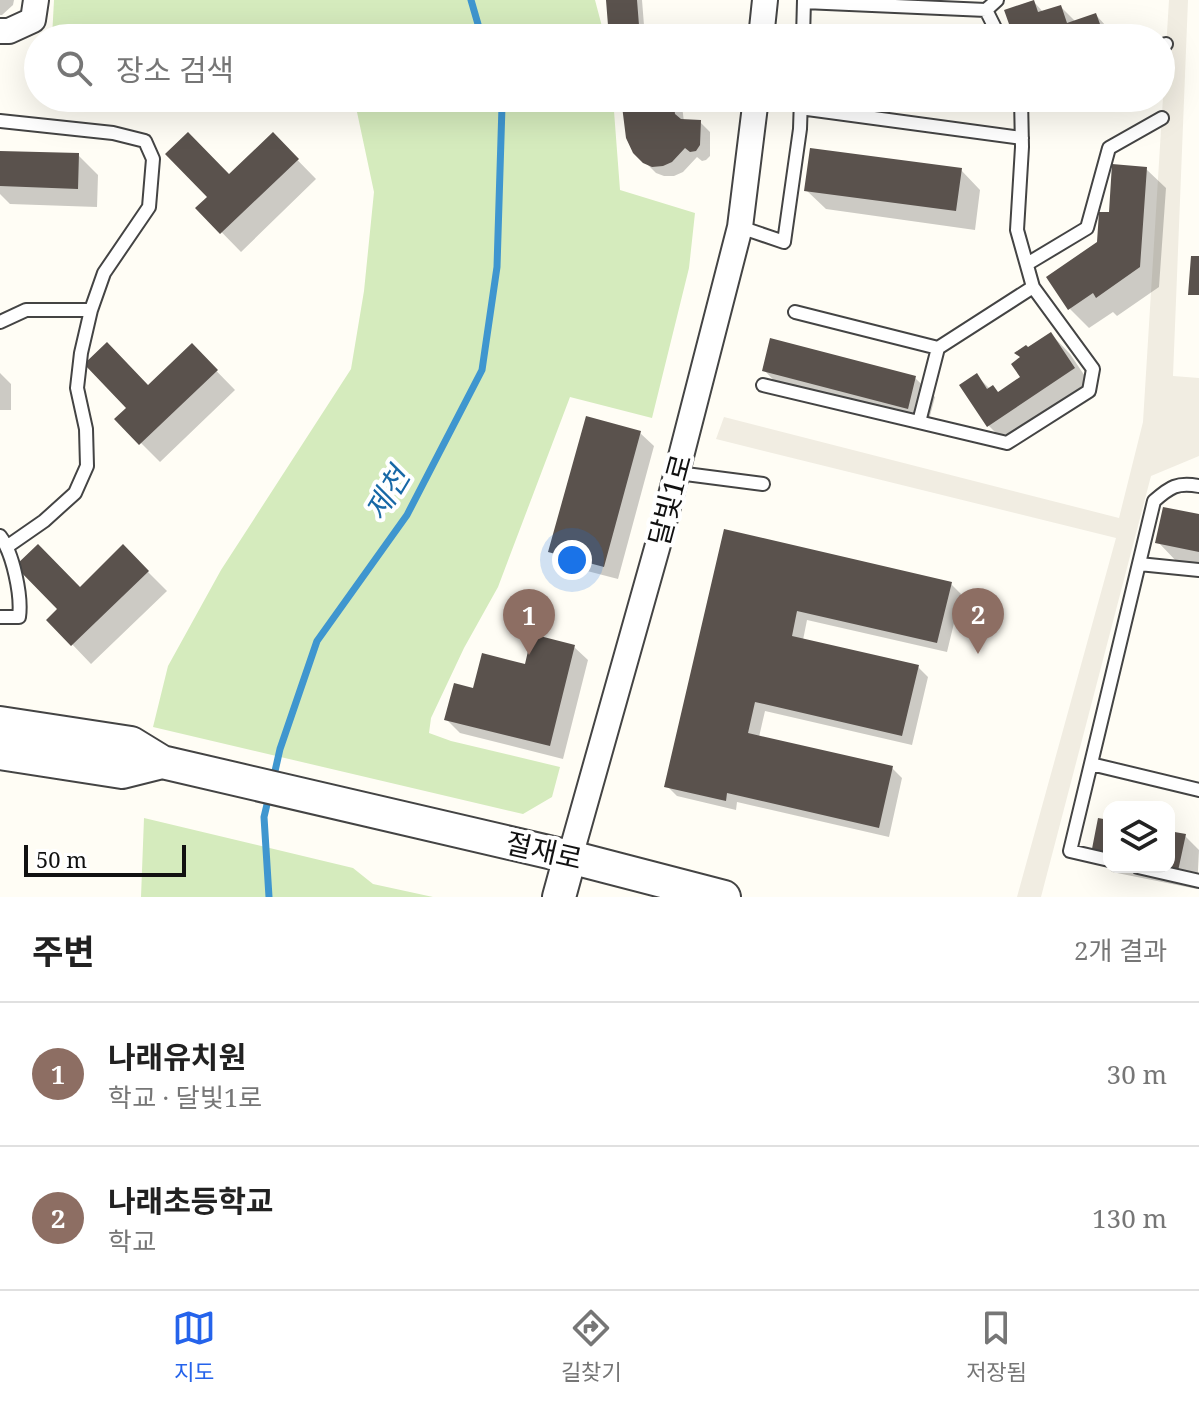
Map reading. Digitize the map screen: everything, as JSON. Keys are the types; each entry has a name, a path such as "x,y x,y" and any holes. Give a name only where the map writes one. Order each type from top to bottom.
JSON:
{"street":[{"path":"24,24 33,20 36,0"},
{"path":"762,24 765,0"},
{"path":"0,31 9,31 24,24"},
{"name":"달빛1로","path":"559,897 678,473 740,227 754,112"},
{"path":"0,723 131,743 162,762"},
{"path":"0,753 122,772 162,762"},
{"name":"절재로","path":"162,762 570,857 724,897"}],"lane":[{"path":"803,24 804,1 986,10 997,0"},
{"path":"986,10 993,24"},
{"path":"740,227 784,242 800,112"},
{"path":"858,112 1022,138"},
{"path":"763,385 1007,443 1089,391 1093,369 1033,287 1017,230 1023,112"},
{"path":"1027,264 1087,228 1109,148 1162,118"},
{"path":"0,121 113,133 145,141 153,159 149,207 104,273 81,353 77,388 86,429 87,466 75,493 44,521 4,541 21,605 19,617 0,617"},
{"path":"919,422 938,348 1033,287"},
{"path":"0,322 26,310 91,310"},
{"path":"795,312 938,348"},
{"path":"678,473 763,484"},
{"path":"1103,859 1070,851 1154,501 1170,487 1199,486"},
{"path":"1139,564 1199,570"},
{"path":"1091,764 1199,790"},
{"path":"1164,873 1199,881"}],"green space":[{"path":"54,0 595,0 601,24 53,24"},
{"path":"357,112 614,112 620,190 695,213 689,268 652,418 570,397 498,587 464,648 431,718 429,733 560,767 552,797 523,814 153,727 168,666 221,570 351,369 364,291 374,192"},
{"path":"144,818 353,868 373,884 433,897 141,897"}],"shaded area":[{"path":"1169,0 1188,0 1173,376 1199,378 1199,456 1151,476 1041,897 1017,897 1116,538 716,439 724,417 1119,518 1143,422 1162,112 1175,112 1175,24 1168,24"}],"building":[{"path":"606,0 637,0 639,24 608,24"},
{"path":"1034,0 1038,12 1061,5 1067,23 1096,13 1100,24 1009,24 1004,10"},
{"path":"623,112 675,112 681,119 701,120 700,145 696,151 690,152 685,148 672,162 663,166 652,167 643,163 633,153 626,138"},
{"path":"188,132 229,174 273,132 299,159 220,234 195,208 207,197 165,154"},
{"path":"810,148 962,168 956,211 804,191"},
{"path":"0,151 79,153 78,189 0,186"},
{"path":"1112,164 1147,167 1140,267 1096,298 1093,293 1068,310 1046,277 1097,242 1099,212 1109,212"},
{"path":"1191,256 1199,256 1199,295 1188,295"},
{"path":"1051,332 1075,368 987,427 959,385 977,373 987,389 993,385 998,392 1020,377 1011,364 1020,357 1014,353"},
{"path":"770,338 916,376 908,409 762,371"},
{"path":"107,342 148,385 192,343 218,370 139,445 114,419 126,408 84,364"},
{"path":"586,416 641,431 604,567 548,552"},
{"path":"1163,507 1199,514 1199,552 1155,543"},
{"path":"724,529 952,582 937,643 797,611 792,636 919,665 902,736 755,702 748,733 893,766 879,828 727,793 726,801 664,787"},
{"path":"38,544 80,587 123,544 149,571 71,646 46,620 57,609 15,566"},
{"path":"532,634 575,645 550,746 444,720 454,683 473,688 482,653 525,664"},
{"path":"1098,818 1103,819 1103,856 1091,854"},
{"path":"1175,832 1186,834 1178,871 1175,870"}],"waterway":[{"name":"제천","path":"471,0 478,24"},
{"name":"제천","path":"273,780 280,749 317,641 407,515 482,370 497,267 502,112"},
{"name":"제천","path":"269,796 264,817 269,897"}],"place":[{"name":"나래초등학교","path":"978,654"},
{"name":"나래유치원","path":"529,655"}]}
